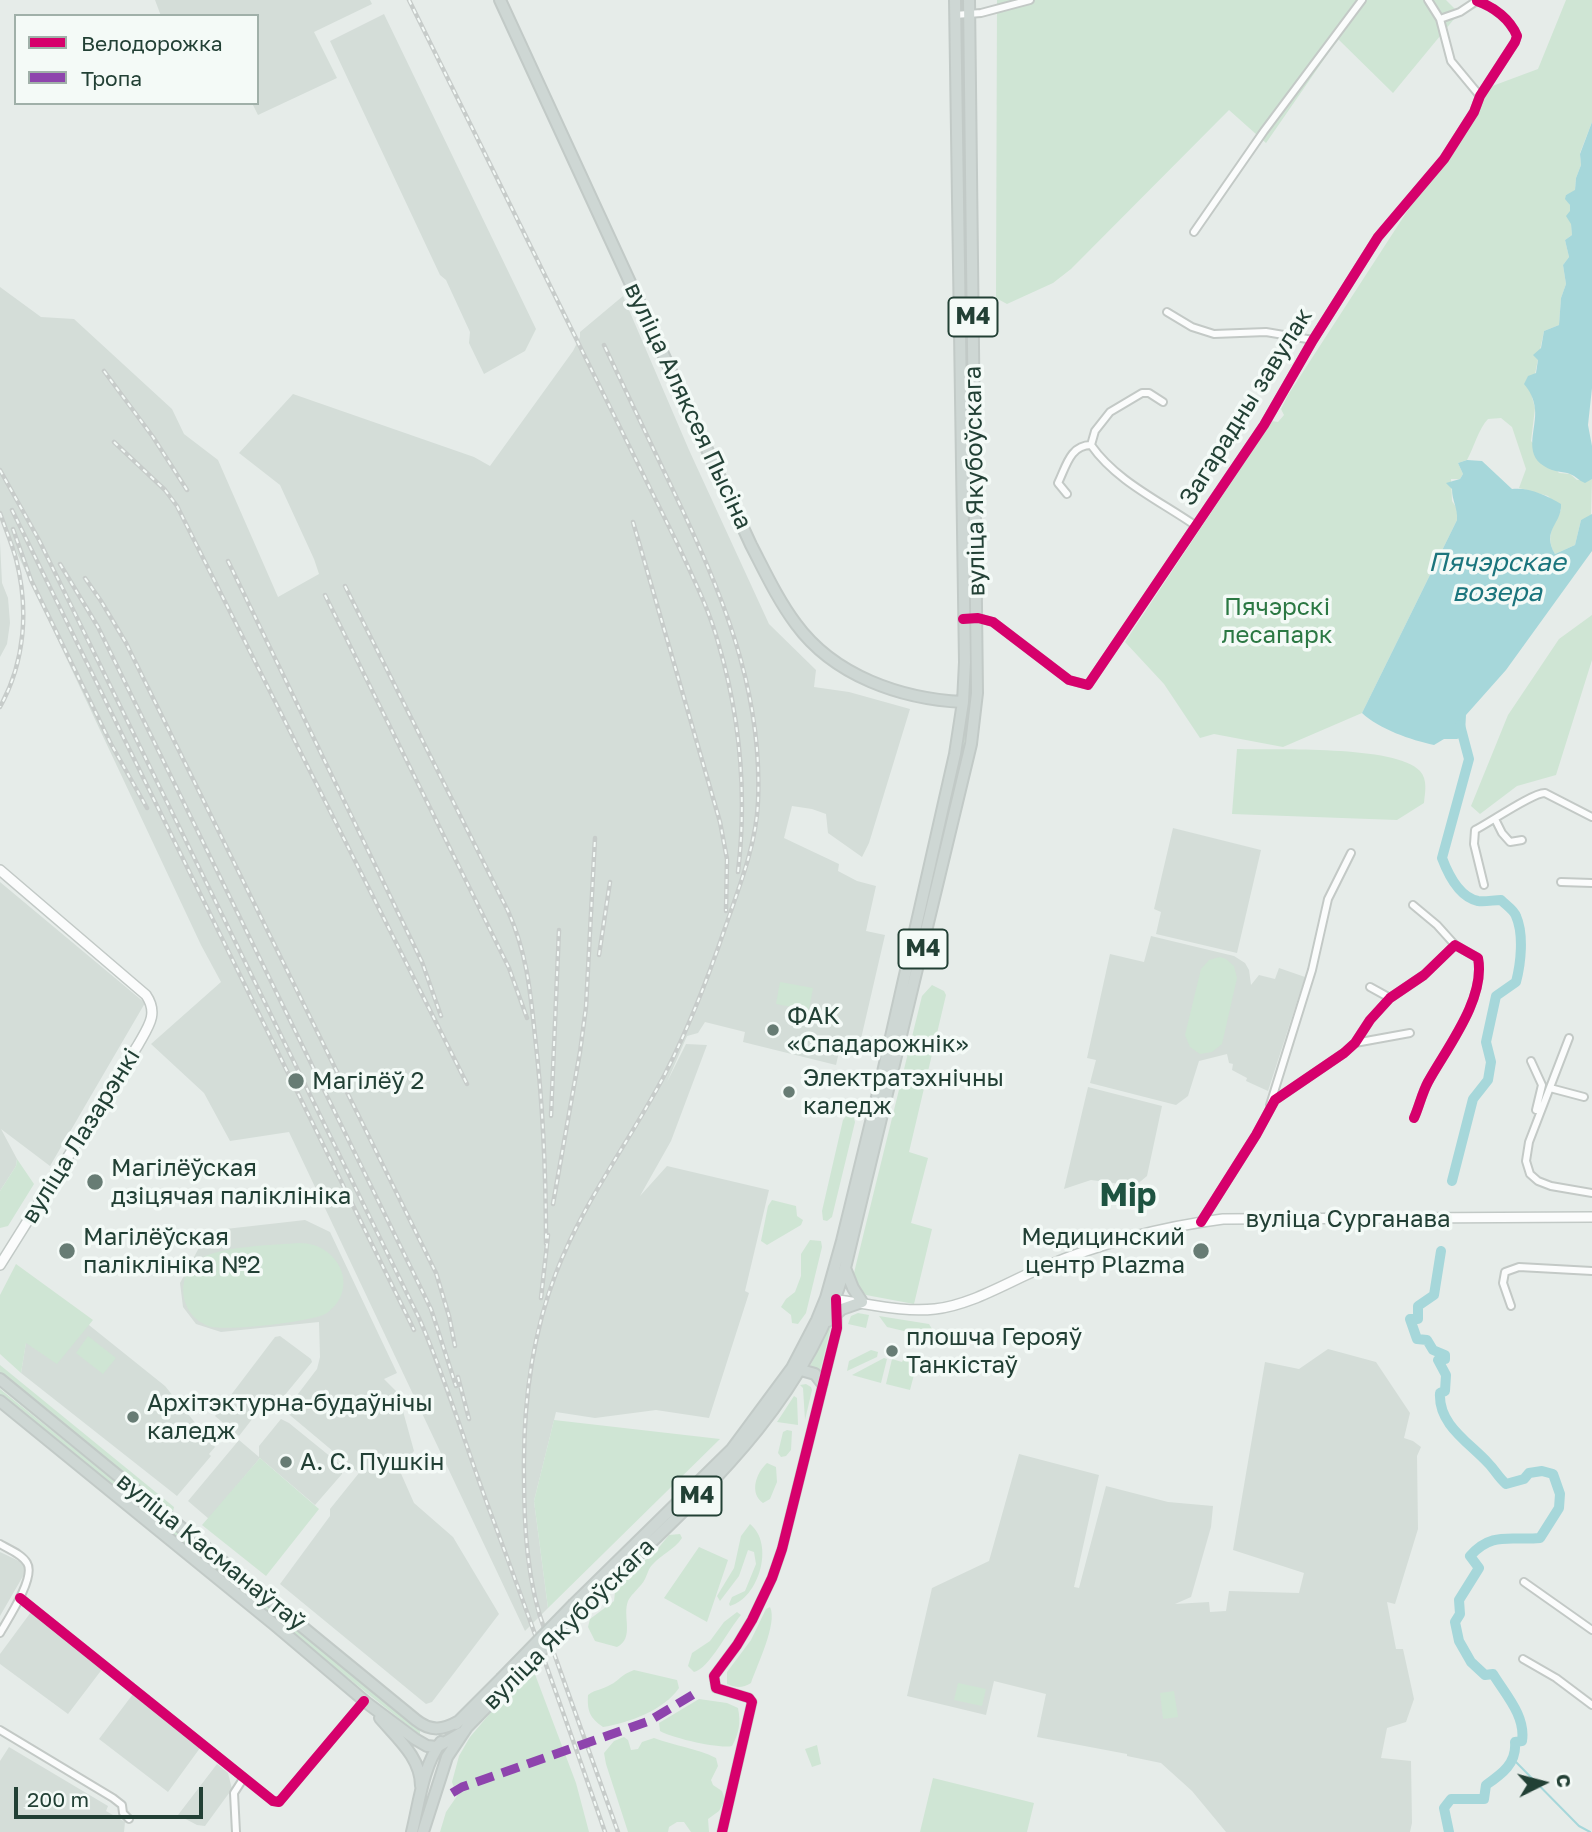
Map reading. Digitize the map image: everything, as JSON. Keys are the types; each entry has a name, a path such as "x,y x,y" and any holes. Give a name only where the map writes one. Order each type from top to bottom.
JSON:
{"main road":[{"name":"вуліца Аляксея Пысіна","path":"500,0 751,545 773,588 797,625 814,645 866,680 922,697 976,702"},
{"name":"вуліца Якубоўскага","path":"462,1727 732,1449 797,1369 827,1322 955,754 963,702 965,662 955,0"},
{"name":"вуліца Якубоўскага","path":"797,1369 845,1268 966,767 976,702 978,618 969,0"},
{"name":"вуліца Лазарэнкі","path":"0,870 152,1003 152,1019 138,1045 0,1265"},
{"name":"вуліца Сурганава","path":"831,1299 896,1308 937,1309 980,1295 1126,1237 1201,1222 1236,1219 1592,1217"},
{"path":"827,1322 837,1313 862,1302 845,1268"},
{"path":"797,1369 815,1374 822,1383"},
{"name":"вуліца Касманаўтаў","path":"0,1379 422,1726 429,1732 437,1747"},
{"name":"вуліца Касманаўтаў","path":"0,1401 275,1625 365,1702 422,1744 437,1747"},
{"name":"вуліца Касманаўтаў","path":"365,1702 414,1758 420,1773 421,1790"},
{"path":"422,1726 439,1729 462,1727"},
{"path":"415,1739 423,1741 427,1737 422,1726"},
{"name":"М4","path":"412,1832 421,1790 437,1747 462,1727"},
{"name":"М4","path":"423,1832 447,1757 462,1727"},
{"path":"434,1793 437,1747"}],"street":[{"path":"955,15 969,15 1030,0"},
{"path":"1194,232 1264,131 1362,0"},
{"path":"1428,0 1440,19 1451,61 1480,96"},
{"path":"1440,19 1460,12 1478,1"},
{"name":"Загарадны завулак","path":"978,618 993,622 1069,680 1088,685 1264,425 1313,340 1378,237 1444,159 1475,112 1480,96 1515,42 1515,31 1498,12 1478,1"},
{"path":"1167,312 1192,327 1214,334 1266,332 1313,340"},
{"path":"1091,445 1096,431 1110,412 1142,393 1149,393 1163,402"},
{"path":"1067,494 1058,483 1072,453 1083,445 1091,445 1115,473 1196,526"},
{"path":"963,619 978,618"},
{"path":"1484,885 1473,836 1475,830 1529,796 1539,792 1551,795 1592,817"},
{"path":"1495,819 1510,842 1522,840"},
{"path":"1269,1110 1312,970 1328,899 1351,853"},
{"path":"1561,882 1592,883"},
{"path":"1413,905 1455,945 1478,958 1478,979 1462,1025 1428,1083 1414,1118"},
{"path":"1201,1222 1275,1100 1355,1043 1370,1020 1390,998 1424,975 1455,945"},
{"path":"1370,986 1390,998"},
{"path":"1355,1043 1410,1033"},
{"path":"1569,1038 1527,1147 1526,1161 1530,1174 1538,1181 1592,1194"},
{"path":"1531,1061 1542,1084 1535,1115 1536,1123"},
{"path":"1550,1088 1584,1097"},
{"path":"1511,1306 1503,1283 1505,1272 1510,1269 1519,1267 1592,1271"},
{"path":"722,1832 751,1702 748,1698 721,1691 713,1684 714,1676 752,1620 782,1549 837,1328 837,1313 831,1299"},
{"path":"0,1545 26,1560 29,1566 20,1598 0,1633"},
{"path":"1524,1582 1592,1630"},
{"path":"20,1598 273,1801 279,1802 365,1702"},
{"path":"1523,1659 1556,1678 1592,1705"},
{"path":"0,1730 113,1798 122,1805 123,1813 129,1819"},
{"path":"236,1832 234,1793 243,1779"}],"shaded area":[{"path":"155,0 370,0 372,4 314,32 337,78 258,115 253,105 259,105 259,14 160,14"},
{"path":"384,14 536,329 525,351 484,374 469,343 470,332 446,280 440,275 330,41"},
{"path":"0,287 41,317 74,319 172,409 184,434 218,460 278,597 319,574 280,485 239,453 293,394 474,457 490,466 573,351 580,332 623,296 689,450 769,624 816,670 814,687 849,692 910,709 869,843 862,857 828,833 826,814 812,809 792,806 784,838 839,864 838,871 857,881 876,886 866,931 885,935 857,1056 839,1052 836,1065 743,1042 745,1032 705,1022 698,1033 687,1036 667,1082 686,1044 707,1045 671,1141 640,1196 667,1166 769,1190 745,1291 749,1293 709,1418 656,1410 595,1418 556,1412 534,1501 548,1608 525,1631 289,1132 230,1141 204,1093 151,1044 221,982 201,945 0,517"},
{"path":"0,542 2,583 8,598 10,623 7,644 0,657"},
{"path":"1173,828 1261,850 1237,953 1156,934 1161,912 1154,909"},
{"path":"0,882 145,1003 50,1166 1,1129 17,1159 16,1166 0,1191"},
{"path":"1151,936 1234,956 1245,963 1251,985 1259,975 1275,979 1279,968 1305,977 1268,1091 1246,1081 1247,1078 1232,1070 1233,1064 1229,1063 1227,1054 1199,1061 1188,1096 1176,1105 1090,1083 1096,1060 1087,1058 1110,954 1144,962"},
{"path":"1088,1087 1162,1106 1147,1176 1135,1186 1091,1180 1064,1189"},
{"path":"305,1220 330,1232 397,1373 384,1379 398,1393 414,1451 399,1469 414,1503 453,1537 499,1614 432,1702 426,1704 280,1584 330,1516 330,1509 359,1473 285,1411 317,1369 320,1357 319,1322 221,1332 196,1324 183,1307 180,1283 208,1231"},
{"name":"Архітэктурна-будаўнічы каледж","path":"64,1305 165,1386 215,1447 209,1454 211,1456 177,1496 21,1373 26,1342"},
{"path":"280,1336 312,1362 275,1407 260,1409 239,1436 215,1416 275,1337"},
{"path":"1328,1349 1376,1362 1410,1413 1404,1438 1421,1447 1417,1456 1418,1529 1395,1604 1387,1602 1396,1649 1403,1649 1414,1699 1406,1722 1387,1728 1381,1758 1411,1761 1410,1832 1226,1832 1192,1791 1161,1763 1037,1737 1046,1694 994,1681 986,1715 907,1696 932,1588 989,1561 1019,1454 1099,1475 1074,1587 1079,1588 1106,1486 1168,1502 1213,1506 1211,1527 1191,1597 1175,1604 1209,1602 1210,1612 1226,1611 1229,1591 1299,1593 1304,1573 1233,1550 1265,1362 1299,1369"},
{"path":"281,1419 342,1466 342,1474 315,1505 260,1458 209,1519 188,1501 239,1440 259,1457 259,1446"},
{"path":"0,1552 21,1562 26,1571 0,1616"},
{"path":"31,1612 103,1668 68,1714 0,1664 0,1654"},
{"path":"133,1694 200,1748 168,1792 99,1739"},
{"path":"9,1747 108,1806 106,1811 125,1822 124,1832 0,1832 0,1761"},
{"path":"217,1764 228,1773 232,1789 205,1826 178,1815"}],"green space":[{"path":"997,0 1446,0 1459,13 1393,93 1338,39 1266,143 1229,110 1071,269 1053,283 1007,304 996,298"},
{"name":"Пячэрскі лесапарк","path":"1566,0 1592,0 1592,122 1580,153 1581,165 1575,191 1566,195 1570,205 1572,235 1565,240 1569,257 1563,265 1566,284 1561,298 1559,325 1544,331 1531,393 1535,408 1531,441 1559,473 1570,474 1577,480 1592,479 1591,516 1581,520 1575,545 1555,554 1550,537 1561,510 1548,496 1519,488 1526,469 1512,427 1501,418 1488,419 1467,460 1458,463 1463,474 1460,479 1451,479 1452,501 1458,510 1457,520 1362,713 1283,747 1214,734 1200,738 1164,684 1125,642 1272,421 1278,422 1284,415 1281,409 1288,395 1487,88 1538,69"},
{"path":"963,30 967,386 966,386"},
{"path":"967,393 971,607 968,607"},
{"path":"1592,615 1592,660 1556,775 1517,786 1480,814 1471,806 1508,715 1559,639"},
{"path":"965,727 967,728 959,774 934,871"},
{"path":"1237,749 1334,751 1387,757 1407,763 1420,771 1425,782 1424,803 1397,820 1232,814"},
{"path":"1220,957 1234,966 1237,978 1222,1044 1212,1052 1200,1054 1190,1047 1185,1035 1201,969 1209,960"},
{"path":"780,982 813,988 809,1010 776,1004"},
{"path":"932,985 946,995 909,1152 928,1158 911,1223 932,1229 914,1304 866,1295 852,1281 922,996"},
{"path":"847,1115 853,1115 855,1122 832,1217 827,1221 823,1220 822,1211 843,1120"},
{"path":"17,1159 34,1184 8,1226 0,1228 0,1191 16,1166"},
{"path":"772,1200 796,1206 797,1216 803,1220 801,1225 767,1245 761,1241 768,1206"},
{"path":"810,1240 821,1241 822,1247 806,1313 798,1324 792,1323 791,1315 781,1307 795,1292 801,1276 801,1254"},
{"path":"300,1243 325,1250 340,1269 342,1292 337,1303 327,1313 288,1323 217,1328 197,1320 189,1311 183,1286 186,1275 197,1261 205,1256 231,1249"},
{"path":"16,1264 93,1320 57,1364 26,1343 21,1373 0,1354 0,1295"},
{"path":"858,1313 869,1315 866,1328 848,1324 851,1316"},
{"path":"879,1316 929,1324 932,1329 916,1338 908,1336 908,1332 887,1327"},
{"path":"832,1323 820,1371 818,1368 809,1368"},
{"path":"88,1336 116,1358 103,1374 76,1353"},
{"path":"871,1350 878,1352 877,1357 847,1371 849,1361"},
{"path":"884,1358 887,1359 881,1383 852,1375"},
{"path":"904,1358 912,1360 916,1367 910,1390 886,1384 892,1359 902,1362"},
{"path":"0,1365 174,1507 173,1512 169,1512 0,1374"},
{"path":"806,1384 812,1390 805,1420 803,1388 800,1385"},
{"path":"0,1389 160,1517 160,1521 156,1523 0,1395"},
{"path":"794,1396 797,1398 798,1425 777,1422"},
{"path":"554,1420 720,1439 548,1608 534,1501"},
{"path":"792,1431 791,1450 781,1457 778,1453 783,1432"},
{"path":"260,1458 319,1509 266,1576 202,1525"},
{"path":"767,1463 776,1467 777,1482 770,1499 763,1503 755,1489 760,1472"},
{"path":"750,1524 758,1533 762,1544 760,1570 749,1593 730,1606 732,1597 745,1591 756,1564 754,1552 748,1550 739,1576 720,1601 717,1596 734,1568 741,1536"},
{"path":"176,1529 287,1621 283,1627 172,1535"},
{"path":"680,1534 682,1538 679,1542 651,1566 643,1582 628,1601 627,1632 622,1643 617,1647 595,1641 588,1627 590,1619 614,1601 615,1592 627,1575 651,1557 669,1535"},
{"path":"699,1547 728,1560 707,1622 664,1598"},
{"path":"770,1607 772,1614 769,1633 751,1683 739,1687 727,1684 727,1672 751,1640 766,1609"},
{"path":"737,1612 741,1615 718,1648 706,1664 694,1672 688,1666 692,1653 710,1641 724,1622"},
{"path":"295,1627 420,1731 420,1735 291,1633"},
{"path":"533,1669 576,1783 589,1832 440,1832 446,1812 457,1796 452,1782 459,1756 470,1737 508,1692"},
{"path":"634,1670 677,1680 679,1688 655,1709 624,1722 603,1727 590,1714 588,1695"},
{"path":"958,1683 986,1689 982,1706 954,1700"},
{"path":"1174,1691 1178,1717 1163,1719 1160,1693"},
{"path":"699,1699 727,1703 738,1708 739,1728 732,1746 696,1742 660,1731 659,1723"},
{"path":"624,1737 631,1750 638,1749 642,1742 654,1738 716,1758 718,1766 711,1780 713,1785 722,1791 725,1800 719,1811 708,1819 709,1832 691,1832 684,1822 677,1822 669,1827 668,1832 628,1832 604,1753 614,1741"},
{"path":"817,1745 821,1764 812,1767 805,1749"},
{"path":"933,1778 1034,1803 1027,1832 920,1832"}],"water":[{"name":"Пячэрскае возера","path":"1592,122 1592,388 1588,425 1592,446 1592,479 1585,483 1570,474 1548,468 1538,461 1532,448 1534,405 1524,384 1528,376 1536,373 1538,360 1533,355 1541,348 1544,331 1559,325 1561,298 1566,284 1563,265 1569,257 1565,240 1572,235 1571,224 1566,216 1570,205 1565,199 1566,195 1575,190 1581,165 1580,154"},
{"name":"Пячэрскае возера","path":"1467,460 1482,461 1512,489 1537,492 1561,504 1550,539 1555,554 1575,545 1581,520 1592,514 1592,551 1506,670 1466,715 1465,733 1462,737 1444,739 1434,745 1396,733 1362,713 1457,520 1452,489 1446,483 1460,479 1463,474 1458,463"}],"waterway":[{"path":"1452,1181 1473,1099 1488,1080 1491,1062 1486,1042 1496,996 1516,982 1521,949 1519,923 1514,912 1501,900 1478,901 1465,895 1451,878 1442,858 1469,759 1460,725"},
{"path":"1441,1251 1434,1295 1418,1306 1418,1319 1410,1319 1417,1339 1427,1340 1433,1350 1445,1355 1445,1359 1438,1360 1446,1375 1445,1391 1440,1393 1444,1415 1456,1433 1506,1484 1524,1479 1529,1473 1542,1471 1553,1474 1560,1494 1559,1508 1540,1538 1494,1540 1478,1548 1470,1556 1479,1568 1459,1600 1460,1614 1455,1622 1459,1641 1471,1662 1485,1675 1493,1674 1509,1697 1521,1723 1522,1741 1515,1742 1514,1756 1507,1767 1486,1785 1484,1799 1451,1799 1444,1808 1449,1832"},
{"path":"1512,1758 1579,1826 1590,1832"}],"railway":[{"path":"409,0 679,547 710,618 726,670 740,756 742,814 738,872"},
{"path":"545,1631 530,1574 524,1494 527,1398 540,1322 567,1247 651,1099 690,1020 746,866 758,802 758,760 746,679 722,601 690,526 604,345"},
{"path":"104,371 153,437 187,490"},
{"path":"114,442 165,490 177,506 467,1084"},
{"path":"0,470 39,540 419,1318 449,1394 605,1832"},
{"path":"12,510 414,1330"},
{"path":"0,513 16,559 23,616 15,672 0,707"},
{"path":"633,522 720,822 727,859 726,911"},
{"path":"13,529 31,580 111,744 147,808"},
{"path":"228,561 422,962 441,1016"},
{"path":"60,564 98,627 431,1309 456,1386"},
{"path":"85,578 126,643 436,1273 455,1346"},
{"path":"345,586 508,911 520,942 529,987 540,1088 546,1244"},
{"path":"325,595 509,968 527,1018"},
{"path":"553,1204 586,1007 595,838"},
{"path":"599,955 610,882"},
{"path":"551,1116 559,930"},
{"path":"541,1298 548,1235"},
{"path":"458,1377 469,1419"},
{"path":"551,1645 618,1832"}],"marked path":[{"path":"452,1793 462,1787 649,1721 699,1691"}],"cycle path":[{"path":"963,619 978,618 993,622 1069,680 1088,685 1264,425 1313,340 1378,237 1444,159 1515,42 1517,36 1506,19 1477,1"},
{"path":"1201,1222 1275,1100 1344,1053 1390,998 1424,975 1455,945 1478,958 1476,990 1463,1023 1426,1086 1414,1118"},
{"path":"722,1832 752,1702 749,1698 716,1688 714,1676 752,1620 782,1549 837,1328 836,1299"},
{"path":"20,1598 273,1801 279,1802 364,1701"}],"place":[{"name":"ФАК «Спадарожнік»","path":"773,1030"},
{"name":"Магілёў 2","path":"296,1081"},
{"name":"Электратэхнічны каледж","path":"789,1092"},
{"name":"Магілёўская дзіцячая паліклініка","path":"95,1182"},
{"name":"Магілёўская паліклініка №2","path":"67,1251"},
{"name":"Медицинский центр Plazma","path":"1201,1251"},
{"name":"плошча Герояў Танкістаў","path":"892,1351"},
{"name":"Архітэктурна-будаўнічы каледж","path":"133,1417"},
{"name":"А. С. Пушкін","path":"286,1462"}],"district":[{"name":"Мір","path":"1128,1196"}]}
